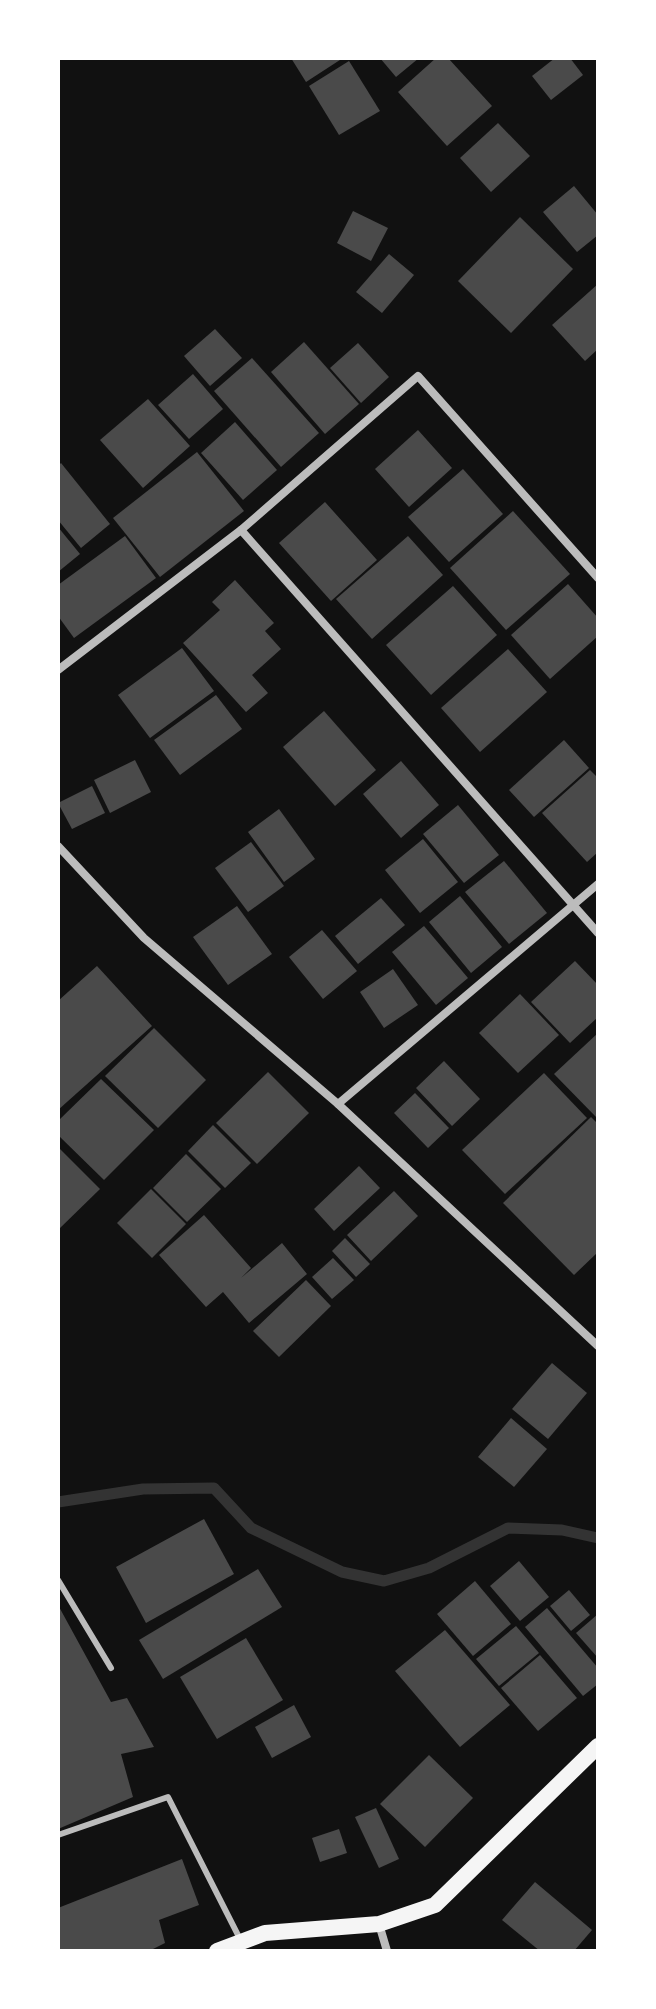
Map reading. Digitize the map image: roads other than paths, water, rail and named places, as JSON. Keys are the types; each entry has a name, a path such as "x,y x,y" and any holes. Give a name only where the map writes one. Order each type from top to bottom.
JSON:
{"main road":[{"path":"217,1951 265,1933 379,1924 435,1905 598,1746"}],"street":[{"path":"58,670 241,530 418,376 598,578"},
{"path":"241,530 598,933"},
{"path":"58,846 144,938 338,1104 598,1346"},
{"path":"338,1104 598,884"},
{"path":"379,1924 387,1951"}],"lane":[{"path":"58,1580 111,1668"},
{"path":"58,1835 168,1797 241,1941"}],"waterway":[{"path":"58,1502 143,1489 214,1488 251,1528 342,1572 384,1581 429,1568 508,1528 562,1530 598,1538"}]}
